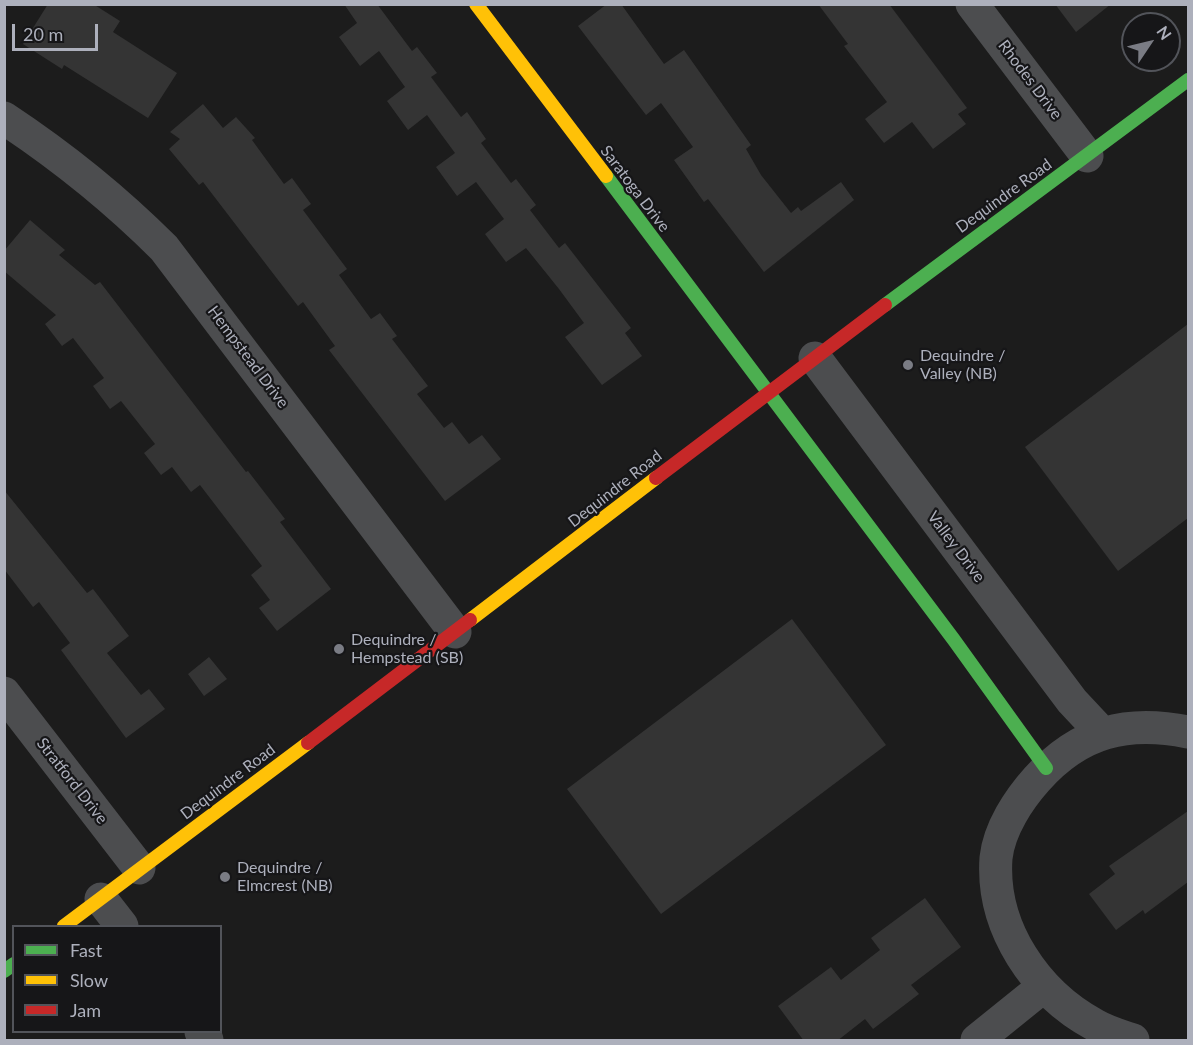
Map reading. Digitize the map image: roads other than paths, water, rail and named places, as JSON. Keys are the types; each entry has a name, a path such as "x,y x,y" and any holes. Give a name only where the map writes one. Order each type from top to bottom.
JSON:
{"main road":[{"name":"Saratoga Drive","path":"476,4 721,332 769,391"},
{"name":"Dequindre Road","path":"67,925 139,868 455,632 769,391 1188,80"},
{"path":"769,391 1022,731 1058,758"}],"street":[{"name":"Rhodes Drive","path":"972,4 1087,156"},
{"name":"Hempstead Drive","path":"4,118 60,155 118,202 164,248 455,632"},
{"name":"Valley Drive","path":"814,358 1072,701 1101,732"},
{"name":"Stratford Drive","path":"4,693 139,868"},
{"path":"1133,1041 1095,1025 1044,986 1020,956 1006,925 999,895 996,857 1007,825 1021,797 1058,758 1101,732 1155,726 1188,732"},
{"path":"101,899 120,925"},
{"path":"977,1041 1044,986"}],"place":[{"name":"Dequindre / Valley (NB)","path":"908,365"},
{"name":"Dequindre / Hempstead (SB)","path":"339,649"},
{"name":"Dequindre / Elmcrest (NB)","path":"225,877"}]}
